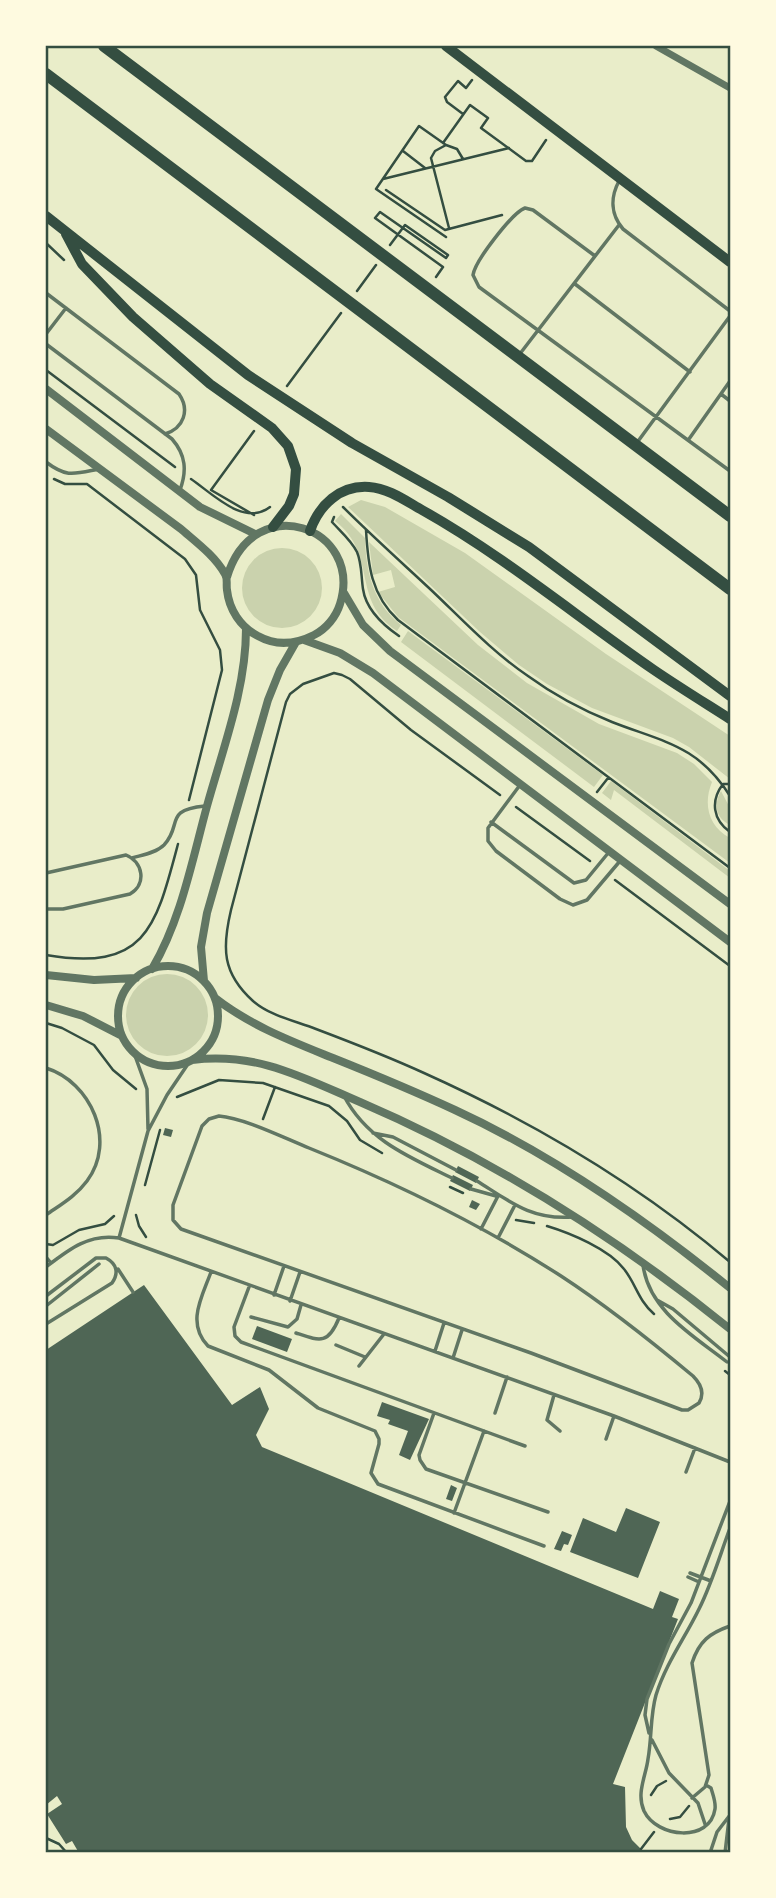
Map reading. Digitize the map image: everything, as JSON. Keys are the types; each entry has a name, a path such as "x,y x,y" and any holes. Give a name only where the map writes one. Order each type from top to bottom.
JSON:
{"highway":[{"path":"104,46 730,516"},
{"path":"446,46 730,262"},
{"path":"46,74 730,589"},
{"path":"46,216 248,375 352,443 529,547 730,696"},
{"path":"65,232 82,264 133,317 210,384 272,428 288,446 296,469 294,494 289,506 273,527"},
{"path":"310,531 318,512 341,492 359,487 387,491 500,558 654,670 730,719"}],"street":[{"path":"656,46 730,88"},
{"path":"46,389 179,492 211,514 255,534"},
{"path":"46,429 192,538 227,577"},
{"path":"204,981 201,947 207,914 268,700 279,670 300,641 318,633 330,622 344,593 340,563 323,539 298,527 273,527 255,534 237,552 227,577 232,610 246,629 270,641 300,641 331,649 357,662 730,942"},
{"path":"344,593 363,625 389,650 730,904"},
{"path":"152,968 174,923 207,806 242,677 246,629"},
{"path":"174,966 185,969 204,981 215,998 218,1012 212,1040 204,1051 181,1064 161,1066 134,1053 122,1036 118,1011 127,987 152,968 174,966"},
{"path":"46,975 94,980 136,978"},
{"path":"215,998 259,1028 457,1111 514,1141 603,1195 730,1288"},
{"path":"46,1005 83,1016 122,1036"},
{"path":"191,1060 229,1057 248,1059 324,1085 444,1140 578,1217 642,1260 730,1329"}],"lane":[{"path":"620,179 612,202 620,225 730,313 636,445"},
{"path":"596,256 533,209 521,209 475,266 474,279 479,287 730,471"},
{"path":"518,356 620,225"},
{"path":"574,283 690,372"},
{"path":"46,293 179,394 185,405 184,418 177,429 165,434"},
{"path":"46,334 66,308"},
{"path":"46,344 178,446 182,454 184,474 179,492"},
{"path":"689,439 730,381"},
{"path":"722,394 730,401"},
{"path":"46,462 69,475 100,469"},
{"path":"521,783 491,822 487,835 491,847 566,903 581,904 587,900 622,859"},
{"path":"132,858 162,848 177,816 187,808 207,806"},
{"path":"491,822 570,882 583,883 610,851"},
{"path":"46,873 120,855 132,858 138,864 141,878 134,892 63,909 46,909"},
{"path":"134,1053 147,1089 148,1131"},
{"path":"118,1238 148,1131 167,1095 191,1060"},
{"path":"46,1068 62,1076 82,1094 95,1112 100,1141 97,1162 87,1181 68,1200 46,1215"},
{"path":"342,1094 355,1115 389,1146 452,1178"},
{"path":"214,1116 224,1116 370,1174 481,1230 582,1290 697,1381 701,1386 702,1398 694,1408 682,1410 181,1229 172,1216 173,1205 205,1122 214,1116"},
{"path":"371,1132 393,1138 456,1170"},
{"path":"477,1181 515,1205 550,1217 578,1217"},
{"path":"471,1189 498,1196"},
{"path":"481,1230 498,1196"},
{"path":"498,1238 515,1205"},
{"path":"46,1267 85,1240 118,1238 614,1416 730,1462"},
{"path":"46,1257 51,1263"},
{"path":"46,1296 96,1258 106,1258 116,1268 112,1283 46,1324"},
{"path":"642,1260 646,1280 665,1311 727,1362"},
{"path":"46,1306 99,1264"},
{"path":"274,1295 284,1266"},
{"path":"118,1269 133,1292"},
{"path":"211,1272 196,1312 201,1339 208,1346 269,1370 318,1408 371,1428 379,1439 371,1468 374,1481 544,1546"},
{"path":"290,1301 300,1272"},
{"path":"249,1287 234,1327 237,1340 525,1446"},
{"path":"656,1299 673,1309 730,1357"},
{"path":"251,1317 288,1327 297,1319 301,1305"},
{"path":"296,1333 316,1339 327,1338 334,1331 339,1318"},
{"path":"435,1352 444,1323"},
{"path":"453,1358 462,1329"},
{"path":"359,1366 384,1334"},
{"path":"336,1345 365,1357"},
{"path":"495,1413 507,1377"},
{"path":"555,1395 547,1413 547,1420 560,1431"},
{"path":"434,1413 420,1460 426,1469 548,1512"},
{"path":"606,1439 614,1416"},
{"path":"454,1513 484,1431"},
{"path":"686,1472 696,1448"},
{"path":"705,1825 701,1810 663,1765 650,1737 645,1715 647,1699 669,1644 700,1580 730,1501"},
{"path":"706,1785 711,1788 715,1805 713,1816 705,1825 688,1833 669,1832 651,1822 645,1812 640,1793 649,1757 652,1711 662,1680 700,1607 730,1528"},
{"path":"689,1575 711,1581"},
{"path":"692,1798 706,1785 709,1775 692,1662 702,1640 730,1626"},
{"path":"710,1853 717,1832 730,1816"},
{"path":"724,1853 730,1816"}],"path":[{"path":"463,114 445,100 446,95 458,81 466,88 480,71"},
{"path":"449,228 432,167 432,154 444,144 470,105 488,118 481,128 526,161 530,161 553,128"},
{"path":"446,237 376,189 419,126 444,144 457,149 463,159"},
{"path":"383,179 509,148"},
{"path":"402,151 425,168"},
{"path":"386,190 445,230 502,215 510,220"},
{"path":"389,247 405,225 448,255 446,258 380,212 375,218 443,267 428,289"},
{"path":"46,243 68,264"},
{"path":"356,291 381,258"},
{"path":"284,390 340,313"},
{"path":"46,370 237,511 255,515 275,502"},
{"path":"255,515 211,490 259,424"},
{"path":"46,473 65,485 87,484 177,552 196,575 200,610 220,650 222,670 187,808"},
{"path":"399,636 381,622 371,609 363,591 362,568 356,550 333,523 332,519 343,507 485,643 521,672 595,715 674,744 699,759 723,784 730,796"},
{"path":"366,530 372,580 379,598 391,614 730,868"},
{"path":"597,867 411,730 350,679 334,673 303,684 290,694 286,702 237,884 225,940 230,971 240,988 263,1008 383,1054 450,1085 558,1142 654,1204 730,1262"},
{"path":"591,800 609,777"},
{"path":"723,784 730,784"},
{"path":"723,784 716,796 715,809 719,821 730,832"},
{"path":"46,955 91,960 115,954 135,942 149,927 159,909 180,833"},
{"path":"609,875 730,966"},
{"path":"259,1129 275,1087"},
{"path":"651,1803 653,1791 657,1786 667,1781 676,1781"},
{"path":"664,1818 680,1817 692,1798"},
{"path":"46,1838 59,1844 67,1853"}],"green space":[{"path":"361,500 385,507 465,553 606,654 730,736 730,779 673,738 592,708 547,684 519,665 480,632 348,507"},
{"path":"341,514 365,538 369,575 384,607 401,625 397,631 383,619 374,606 357,548 335,521"},
{"path":"369,542 478,645 527,683 599,724 677,753 694,764 712,782 708,798 709,814 717,827 730,838 730,863 398,617 378,592 395,587 391,570 373,575"},
{"path":"282,548 297,551 310,560 319,573 322,588 319,603 310,616 297,625 282,628 267,625 254,616 245,603 242,588 245,573 254,560 267,551"},
{"path":"408,631 603,775 594,787 401,642"},
{"path":"611,781 730,871 730,878 614,790 611,800 602,793"},
{"path":"721,791 730,808 730,825 717,811"},
{"path":"167,974 183,978 196,986 204,999 208,1015 204,1031 196,1044 183,1052 167,1056 151,1052 138,1044 130,1031 126,1015 130,999 138,986 151,978"}],"building":[{"path":"165,1128 173,1130 171,1137 163,1135"},
{"path":"458,1166 479,1177 476,1183 455,1172"},
{"path":"453,1175 473,1185 470,1191 450,1181"},
{"path":"472,1200 480,1204 476,1210 469,1207"},
{"path":"144,1285 232,1405 260,1387 269,1409 256,1435 262,1447 653,1609 660,1591 679,1599 672,1617 678,1619 613,1784 625,1787 626,1827 632,1840 645,1853 79,1853 72,1841 66,1844 47,1814 62,1804 57,1796 46,1805 46,1350"},
{"path":"257,1326 292,1339 287,1352 252,1339"},
{"path":"382,1402 429,1419 410,1460 399,1455 408,1431 388,1424 390,1420 377,1416"},
{"path":"451,1485 457,1488 452,1501 446,1499"},
{"path":"626,1508 660,1522 638,1578 570,1552 583,1518 616,1532"},
{"path":"562,1531 572,1535 568,1545 564,1544 561,1551 554,1549"}]}
